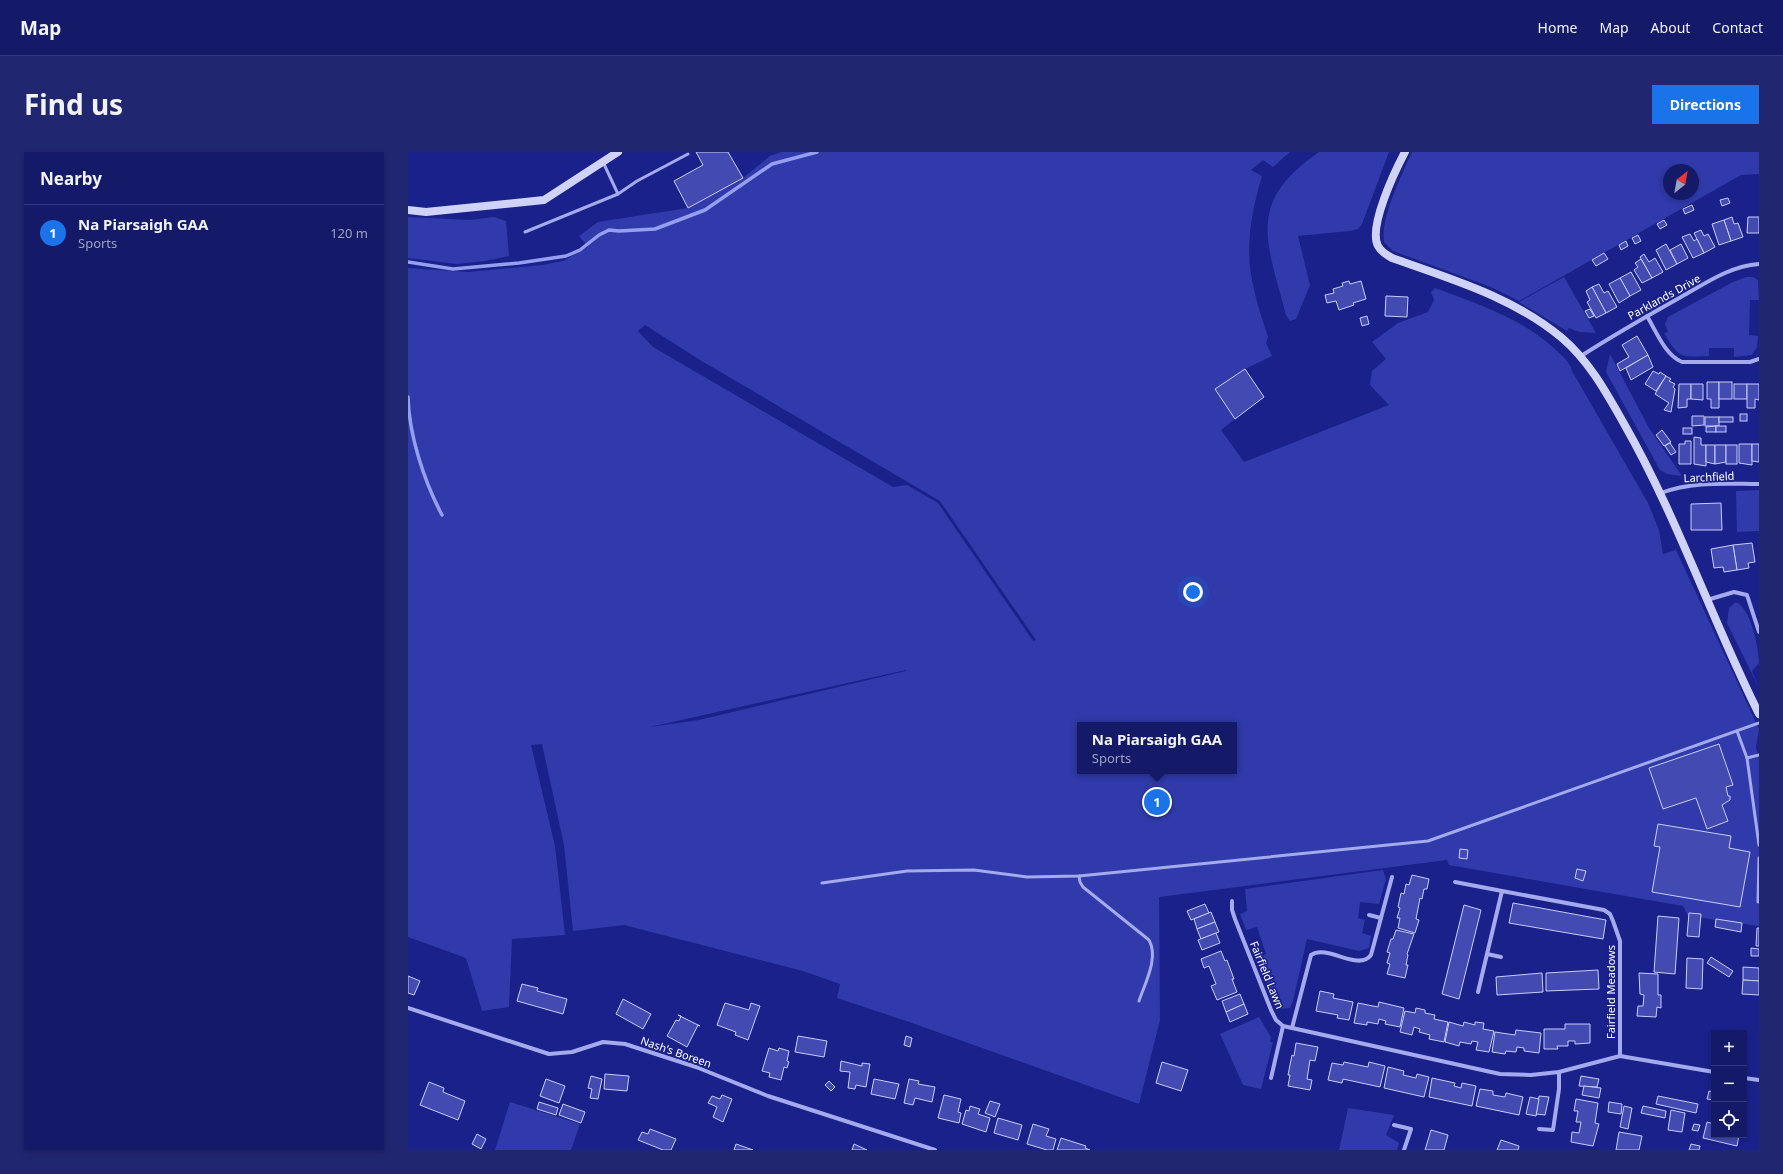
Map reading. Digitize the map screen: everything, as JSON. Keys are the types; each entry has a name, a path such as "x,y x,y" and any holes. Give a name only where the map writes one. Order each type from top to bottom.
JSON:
{"street":[{"path":"408,210 426,212 544,200 618,152"},
{"path":"1405,152 1376,226 1378,246 1383,253 1392,258 1470,285 1501,300 1548,327 1582,356 1606,392 1645,460 1759,714"},
{"name":"Parklands Drive","path":"1582,356 1647,316 1731,270 1747,265 1759,264"},
{"path":"1647,316 1669,353 1677,360 1682,362 1750,362 1759,359"},
{"name":"Larchfield","path":"1661,493 1675,488 1696,484 1759,484"},
{"path":"1707,600 1734,592 1747,595 1759,632"},
{"name":"Fairfield Lawn","path":"1292,1028 1311,955 1320,952 1360,961 1368,959 1371,955 1392,877"},
{"name":"Fairfield Meadows","path":"1455,882 1601,909 1610,914 1618,932 1620,941 1620,1056"},
{"path":"1478,992 1502,891"},
{"name":"Fairfield Lawn","path":"1232,901 1232,910 1235,919 1268,1003 1276,1020 1282,1026"},
{"path":"1369,914 1381,918"},
{"path":"1487,954 1501,957"},
{"name":"Nash's Boreen","path":"408,1008 549,1054 572,1052 603,1042 625,1044 696,1067 768,1096 935,1150"},
{"path":"1271,1078 1282,1026 1500,1074 1531,1076 1559,1072 1620,1056 1711,1071"},
{"path":"1539,1129 1553,1130 1559,1088 1559,1072"},
{"path":"1747,1078 1759,1080"},
{"path":"1394,1126 1411,1129 1404,1150"}],"lane":[{"path":"525,232 618,194 637,181 688,154"},
{"path":"603,162 618,194"},
{"path":"822,883 908,871 974,870 1027,877 1080,876 1428,842 1759,723"},
{"path":"1737,731 1748,758 1759,845"},
{"path":"1748,758 1759,755"},
{"path":"1758,902 1759,858"},
{"path":"1080,876 1080,882 1083,887 1149,940 1152,946 1153,956 1139,1001"}],"shaded area":[{"path":"781,152 1290,152 1273,167 1263,160 1251,170 1262,176 1252,218 1249,261 1257,301 1268,337 1266,343 1272,356 1245,369 1216,389 1235,419 1221,430 1244,462 1389,405 1370,385 1372,371 1386,359 1372,342 1398,323 1428,312 1434,300 1431,292 1435,288 1468,300 1515,321 1544,340 1557,351 1571,368 1648,503 1659,530 1663,554 1676,550 1759,729 1756,747 1759,759 1759,926 1688,916 1683,906 1449,865 1447,860 1159,897 1160,1020 1139,1104 912,1023 837,998 840,984 803,971 624,925 573,931 564,845 542,744 531,745 555,846 565,935 512,939 509,1007 482,1011 466,958 408,937 408,268 468,272 542,265 563,261 588,247 579,236 598,222 688,208 743,178 770,156","holes":["645,325 700,360 940,501 1036,640 1033,641 938,503 907,485 893,487 653,347 638,331","906,670 699,720 650,727"]},
{"path":"1319,152 1389,152 1362,224 1358,229 1298,236 1310,285 1296,319 1290,321 1286,315 1269,244 1268,225 1271,206 1280,189 1296,171"},
{"path":"1412,152 1759,152 1759,174 1741,175 1699,199 1699,164 1663,164 1663,200 1697,200 1519,301 1491,287 1393,251 1384,242 1384,232 1388,209"},
{"path":"408,217 470,220 494,217 506,221 509,256 485,261 457,264 408,258"},
{"path":"1564,277 1596,333 1579,332 1569,328 1567,331 1519,302"},
{"path":"1746,277 1753,277 1758,280 1759,300 1750,300 1749,335 1758,336 1757,347 1752,355 1734,357 1734,348 1709,348 1709,356 1686,356 1677,352 1664,333 1668,332 1665,324 1668,317 1731,283"},
{"path":"1610,354 1649,428 1682,476 1667,474 1660,470 1606,372"},
{"path":"1759,490 1759,531 1737,532 1736,491"},
{"path":"1736,602 1741,605 1746,612 1753,629 1759,656 1759,663 1752,671 1759,688 1727,623 1729,608"},
{"path":"1383,870 1386,879 1379,904 1360,902 1358,918 1365,920 1362,933 1371,936 1369,948 1359,951 1307,939 1293,1001 1290,1008 1279,1009 1275,1005 1257,958 1266,954 1257,927 1246,930 1240,914 1247,911 1245,889"},
{"path":"1259,1017 1271,1037 1270,1042 1273,1042 1261,1089 1243,1085 1220,1034"},
{"path":"510,1102 580,1124 571,1150 495,1150"},
{"path":"1348,1108 1394,1115 1386,1135 1399,1143 1397,1150 1339,1150"}],"building":[{"path":"696,152 728,152 743,178 688,208 674,181 703,165"},
{"path":"1728,198 1730,203 1722,206 1720,200"},
{"path":"1692,205 1694,210 1685,214 1683,209"},
{"path":"1732,217 1734,224 1738,223 1743,237 1731,241 1724,220"},
{"path":"1748,217 1759,217 1759,233 1747,233"},
{"path":"1664,220 1667,225 1660,229 1657,224"},
{"path":"1724,220 1731,241 1719,245 1712,224"},
{"path":"1701,230 1704,236 1708,234 1715,247 1704,253 1694,233"},
{"path":"1690,234 1694,241 1697,239 1704,253 1693,258 1682,237"},
{"path":"1638,235 1641,241 1635,244 1632,238"},
{"path":"1626,241 1628,246 1621,250 1619,245"},
{"path":"1666,244 1677,264 1666,270 1656,250"},
{"path":"1681,244 1688,258 1677,264 1670,250"},
{"path":"1604,253 1608,259 1596,266 1592,260"},
{"path":"1644,254 1649,262 1655,258 1663,272 1652,278 1640,257"},
{"path":"1641,259 1652,278 1642,283 1634,270 1638,267 1635,263"},
{"path":"1631,272 1641,290 1630,296 1620,278"},
{"path":"1620,278 1630,296 1619,303 1609,284"},
{"path":"1349,281 1350,284 1361,281 1366,299 1353,303 1354,305 1339,310 1336,301 1327,303 1325,295 1334,293 1333,289 1343,286 1342,283"},
{"path":"1599,284 1604,293 1608,291 1617,307 1606,313 1592,287"},
{"path":"1592,287 1606,313 1596,318 1587,302 1590,300 1586,291"},
{"path":"1386,296 1408,297 1407,317 1385,316"},
{"path":"1590,309 1594,316 1589,318 1585,311"},
{"path":"1367,316 1369,324 1362,326 1360,318"},
{"path":"1637,336 1648,355 1620,371 1617,364 1629,357 1622,345"},
{"path":"1648,355 1653,367 1631,380 1626,368"},
{"path":"1245,369 1264,397 1235,419 1215,389"},
{"path":"1653,371 1659,374 1660,372 1666,376 1656,391 1645,384"},
{"path":"1666,376 1671,379 1669,381 1675,384 1673,387 1675,389 1671,412 1664,410 1669,403 1655,394"},
{"path":"1707,382 1719,382 1719,408 1711,408 1711,399 1707,399"},
{"path":"1719,382 1732,382 1732,399 1719,399"},
{"path":"1679,384 1691,384 1691,399 1687,399 1687,407 1678,408"},
{"path":"1691,384 1703,384 1703,400 1691,399"},
{"path":"1734,384 1747,384 1747,399 1734,399"},
{"path":"1747,384 1759,384 1759,400 1755,399 1755,408 1747,408"},
{"path":"1740,414 1747,414 1747,421 1740,421"},
{"path":"1692,416 1704,416 1704,425 1692,426"},
{"path":"1705,417 1719,417 1719,426 1705,426"},
{"path":"1719,417 1733,417 1733,422 1719,422"},
{"path":"1716,426 1716,432 1706,432 1706,427"},
{"path":"1716,426 1726,426 1726,432 1716,432"},
{"path":"1683,428 1692,428 1692,434 1683,434"},
{"path":"1662,430 1671,442 1664,446 1656,435"},
{"path":"1694,437 1701,438 1701,445 1706,445 1706,466 1694,464"},
{"path":"1685,441 1691,441 1691,464 1679,464 1679,444 1685,444"},
{"path":"1670,443 1676,452 1671,455 1665,446"},
{"path":"1739,444 1752,444 1752,465 1739,463"},
{"path":"1752,444 1759,444 1759,462 1752,461"},
{"path":"1706,445 1715,445 1715,464 1706,462"},
{"path":"1715,445 1726,445 1726,462 1715,464"},
{"path":"1726,445 1737,445 1737,464 1726,464"},
{"path":"1721,503 1722,530 1691,530 1691,504"},
{"path":"1752,543 1755,562 1748,563 1749,568 1737,570 1733,545"},
{"path":"1733,545 1737,570 1724,572 1723,567 1714,568 1711,549"},
{"path":"1719,744 1733,785 1726,787 1730,800 1722,805 1728,821 1707,829 1696,798 1663,809 1649,768"},
{"path":"1658,824 1731,836 1729,848 1750,852 1740,907 1652,892 1660,847 1654,846"},
{"path":"1460,849 1468,850 1467,859 1459,858"},
{"path":"1577,869 1586,871 1583,881 1575,878"},
{"path":"1412,875 1429,879 1427,889 1424,889 1422,899 1420,898 1416,919 1419,920 1415,933 1398,928 1400,918 1397,918 1400,908 1398,907 1401,893 1404,894 1406,884 1409,885"},
{"path":"1513,903 1606,920 1603,939 1509,923"},
{"path":"1205,904 1209,913 1191,920 1187,911"},
{"path":"1464,905 1481,910 1459,999 1442,994"},
{"path":"1211,912 1215,922 1197,929 1194,919"},
{"path":"1689,913 1701,914 1699,937 1687,936"},
{"path":"1658,916 1679,918 1675,974 1654,972"},
{"path":"1716,919 1742,923 1741,932 1715,927"},
{"path":"1215,922 1219,932 1201,939 1197,929"},
{"path":"1757,928 1759,928 1759,946 1756,946"},
{"path":"1396,930 1414,934 1407,954 1406,965 1408,965 1405,978 1387,974 1390,964 1387,963 1390,953 1387,952 1391,939 1393,939"},
{"path":"1216,933 1220,943 1202,950 1198,940"},
{"path":"1751,948 1759,949 1759,956 1751,956"},
{"path":"1221,951 1225,961 1227,960 1237,992 1217,1000 1211,986 1216,984 1209,966 1204,968 1201,959"},
{"path":"1711,957 1733,971 1729,977 1707,963"},
{"path":"1687,958 1703,959 1702,989 1686,988"},
{"path":"1743,967 1759,968 1759,981 1743,980"},
{"path":"1598,970 1599,989 1546,991 1546,973"},
{"path":"1542,973 1543,992 1497,995 1496,977"},
{"path":"1639,973 1658,974 1658,995 1661,995 1661,1008 1657,1007 1656,1017 1637,1016 1638,1006 1643,1006 1644,995 1640,994"},
{"path":"408,976 420,981 414,995 408,993"},
{"path":"1743,980 1759,981 1759,995 1742,994"},
{"path":"522,984 538,988 537,991 567,999 563,1014 517,1001"},
{"path":"1320,991 1334,994 1333,998 1353,1002 1349,1020 1337,1018 1338,1015 1316,1011"},
{"path":"1240,994 1244,1004 1226,1012 1222,1001"},
{"path":"623,999 651,1014 643,1029 616,1014"},
{"path":"1379,1002 1404,1008 1400,1027 1385,1024 1386,1021 1379,1019 1378,1024 1367,1022 1367,1025 1354,1023 1358,1003 1378,1007"},
{"path":"725,1003 749,1010 751,1003 760,1006 748,1040 735,1035 736,1032 717,1025"},
{"path":"1244,1004 1248,1014 1230,1022 1226,1012"},
{"path":"1416,1008 1425,1010 1425,1013 1435,1015 1434,1019 1448,1022 1444,1042 1429,1039 1430,1035 1419,1032 1420,1029 1414,1027 1412,1035 1400,1032 1405,1011 1415,1013"},
{"path":"681,1016 698,1025 687,1047 667,1036 676,1020 679,1021"},
{"path":"1449,1022 1463,1026 1464,1022 1475,1025 1475,1022 1484,1023 1483,1029 1494,1031 1489,1052 1476,1050 1478,1042 1472,1041 1471,1044 1460,1042 1459,1046 1445,1042"},
{"path":"1565,1024 1590,1024 1590,1043 1575,1044 1575,1041 1568,1041 1568,1046 1557,1046 1558,1049 1544,1049 1544,1029 1565,1029"},
{"path":"1516,1030 1541,1033 1539,1053 1524,1051 1524,1048 1517,1047 1516,1052 1506,1051 1505,1054 1492,1052 1495,1032 1515,1035"},
{"path":"798,1036 827,1041 824,1057 795,1052"},
{"path":"906,1036 912,1038 910,1047 904,1045"},
{"path":"1296,1043 1318,1047 1315,1061 1310,1060 1307,1079 1312,1080 1310,1090 1288,1086 1290,1075 1288,1075 1292,1055 1294,1056"},
{"path":"769,1048 778,1051 779,1048 789,1051 787,1061 789,1062 787,1068 784,1067 781,1080 769,1077 770,1073 762,1071"},
{"path":"841,1061 862,1066 862,1063 870,1064 866,1087 856,1085 855,1089 848,1088 850,1072 840,1071"},
{"path":"1162,1062 1188,1070 1181,1091 1156,1083"},
{"path":"1344,1062 1368,1067 1369,1062 1385,1066 1380,1087 1343,1079 1342,1083 1328,1080 1332,1063 1343,1065"},
{"path":"1388,1067 1404,1071 1403,1075 1416,1078 1417,1074 1429,1077 1424,1097 1384,1088"},
{"path":"605,1074 629,1076 627,1091 604,1089"},
{"path":"591,1076 602,1079 598,1099 590,1098 592,1089 588,1088"},
{"path":"1581,1076 1599,1079 1597,1087 1579,1086"},
{"path":"1432,1078 1455,1083 1454,1086 1461,1088 1462,1083 1476,1086 1472,1106 1429,1097"},
{"path":"546,1079 565,1086 559,1103 540,1096"},
{"path":"874,1079 899,1084 895,1099 871,1094"},
{"path":"909,1079 919,1081 918,1084 935,1087 932,1102 915,1098 913,1105 904,1103"},
{"path":"829,1081 835,1087 831,1091 825,1085"},
{"path":"429,1082 444,1088 443,1092 465,1101 458,1120 420,1105"},
{"path":"1584,1086 1601,1088 1599,1098 1582,1095"},
{"path":"1480,1089 1493,1091 1493,1095 1505,1097 1506,1093 1523,1097 1519,1115 1476,1106"},
{"path":"1709,1091 1711,1091 1711,1100 1707,1099"},
{"path":"722,1095 732,1099 723,1122 713,1117 717,1107 708,1103 712,1096 720,1099"},
{"path":"944,1095 961,1099 958,1112 961,1113 959,1123 938,1118"},
{"path":"1539,1096 1549,1097 1545,1115 1536,1114"},
{"path":"1658,1096 1698,1104 1696,1113 1656,1104"},
{"path":"1530,1097 1539,1099 1536,1116 1526,1114"},
{"path":"1576,1099 1598,1103 1595,1123 1599,1124 1593,1146 1571,1142 1572,1132 1579,1133 1581,1122 1576,1122 1578,1111 1574,1111"},
{"path":"990,1101 1000,1104 995,1117 985,1113"},
{"path":"539,1102 558,1108 556,1115 537,1109"},
{"path":"1609,1102 1622,1104 1621,1114 1608,1112"},
{"path":"563,1104 585,1112 581,1123 559,1115"},
{"path":"970,1106 980,1109 978,1114 990,1118 986,1132 962,1124 966,1110 969,1111"},
{"path":"1624,1106 1632,1108 1628,1129 1620,1127"},
{"path":"1643,1106 1666,1111 1665,1118 1641,1113"},
{"path":"1671,1110 1685,1113 1682,1132 1668,1130"},
{"path":"998,1118 1022,1125 1018,1140 994,1133"},
{"path":"1707,1122 1711,1123 1711,1138 1738,1138 1737,1146 1703,1138"},
{"path":"1033,1124 1049,1129 1046,1136 1056,1139 1053,1150 1047,1150 1027,1144"},
{"path":"1694,1124 1700,1125 1698,1131 1692,1130"},
{"path":"650,1129 676,1139 671,1150 663,1150 638,1140 642,1132 648,1134"},
{"path":"1431,1130 1448,1135 1444,1150 1425,1150"},
{"path":"1619,1132 1642,1136 1639,1150 1616,1150"},
{"path":"477,1134 486,1139 481,1149 472,1144"},
{"path":"1061,1138 1086,1146 1085,1148 1090,1150 1057,1150"},
{"path":"1501,1140 1519,1146 1518,1150 1497,1150"},
{"path":"736,1144 753,1150 734,1150"},
{"path":"854,1144 867,1150 852,1150"},
{"path":"1691,1144 1700,1146 1699,1150 1689,1150"}],"waterway":[{"path":"408,262 453,269 519,263 566,256 580,250 599,235 609,230 619,231 655,229 705,210 772,164 817,152"},
{"path":"408,397 414,442 429,488 442,515"}],"place":[{"name":"Na Piarsaigh GAA","path":"1157,802"}]}
